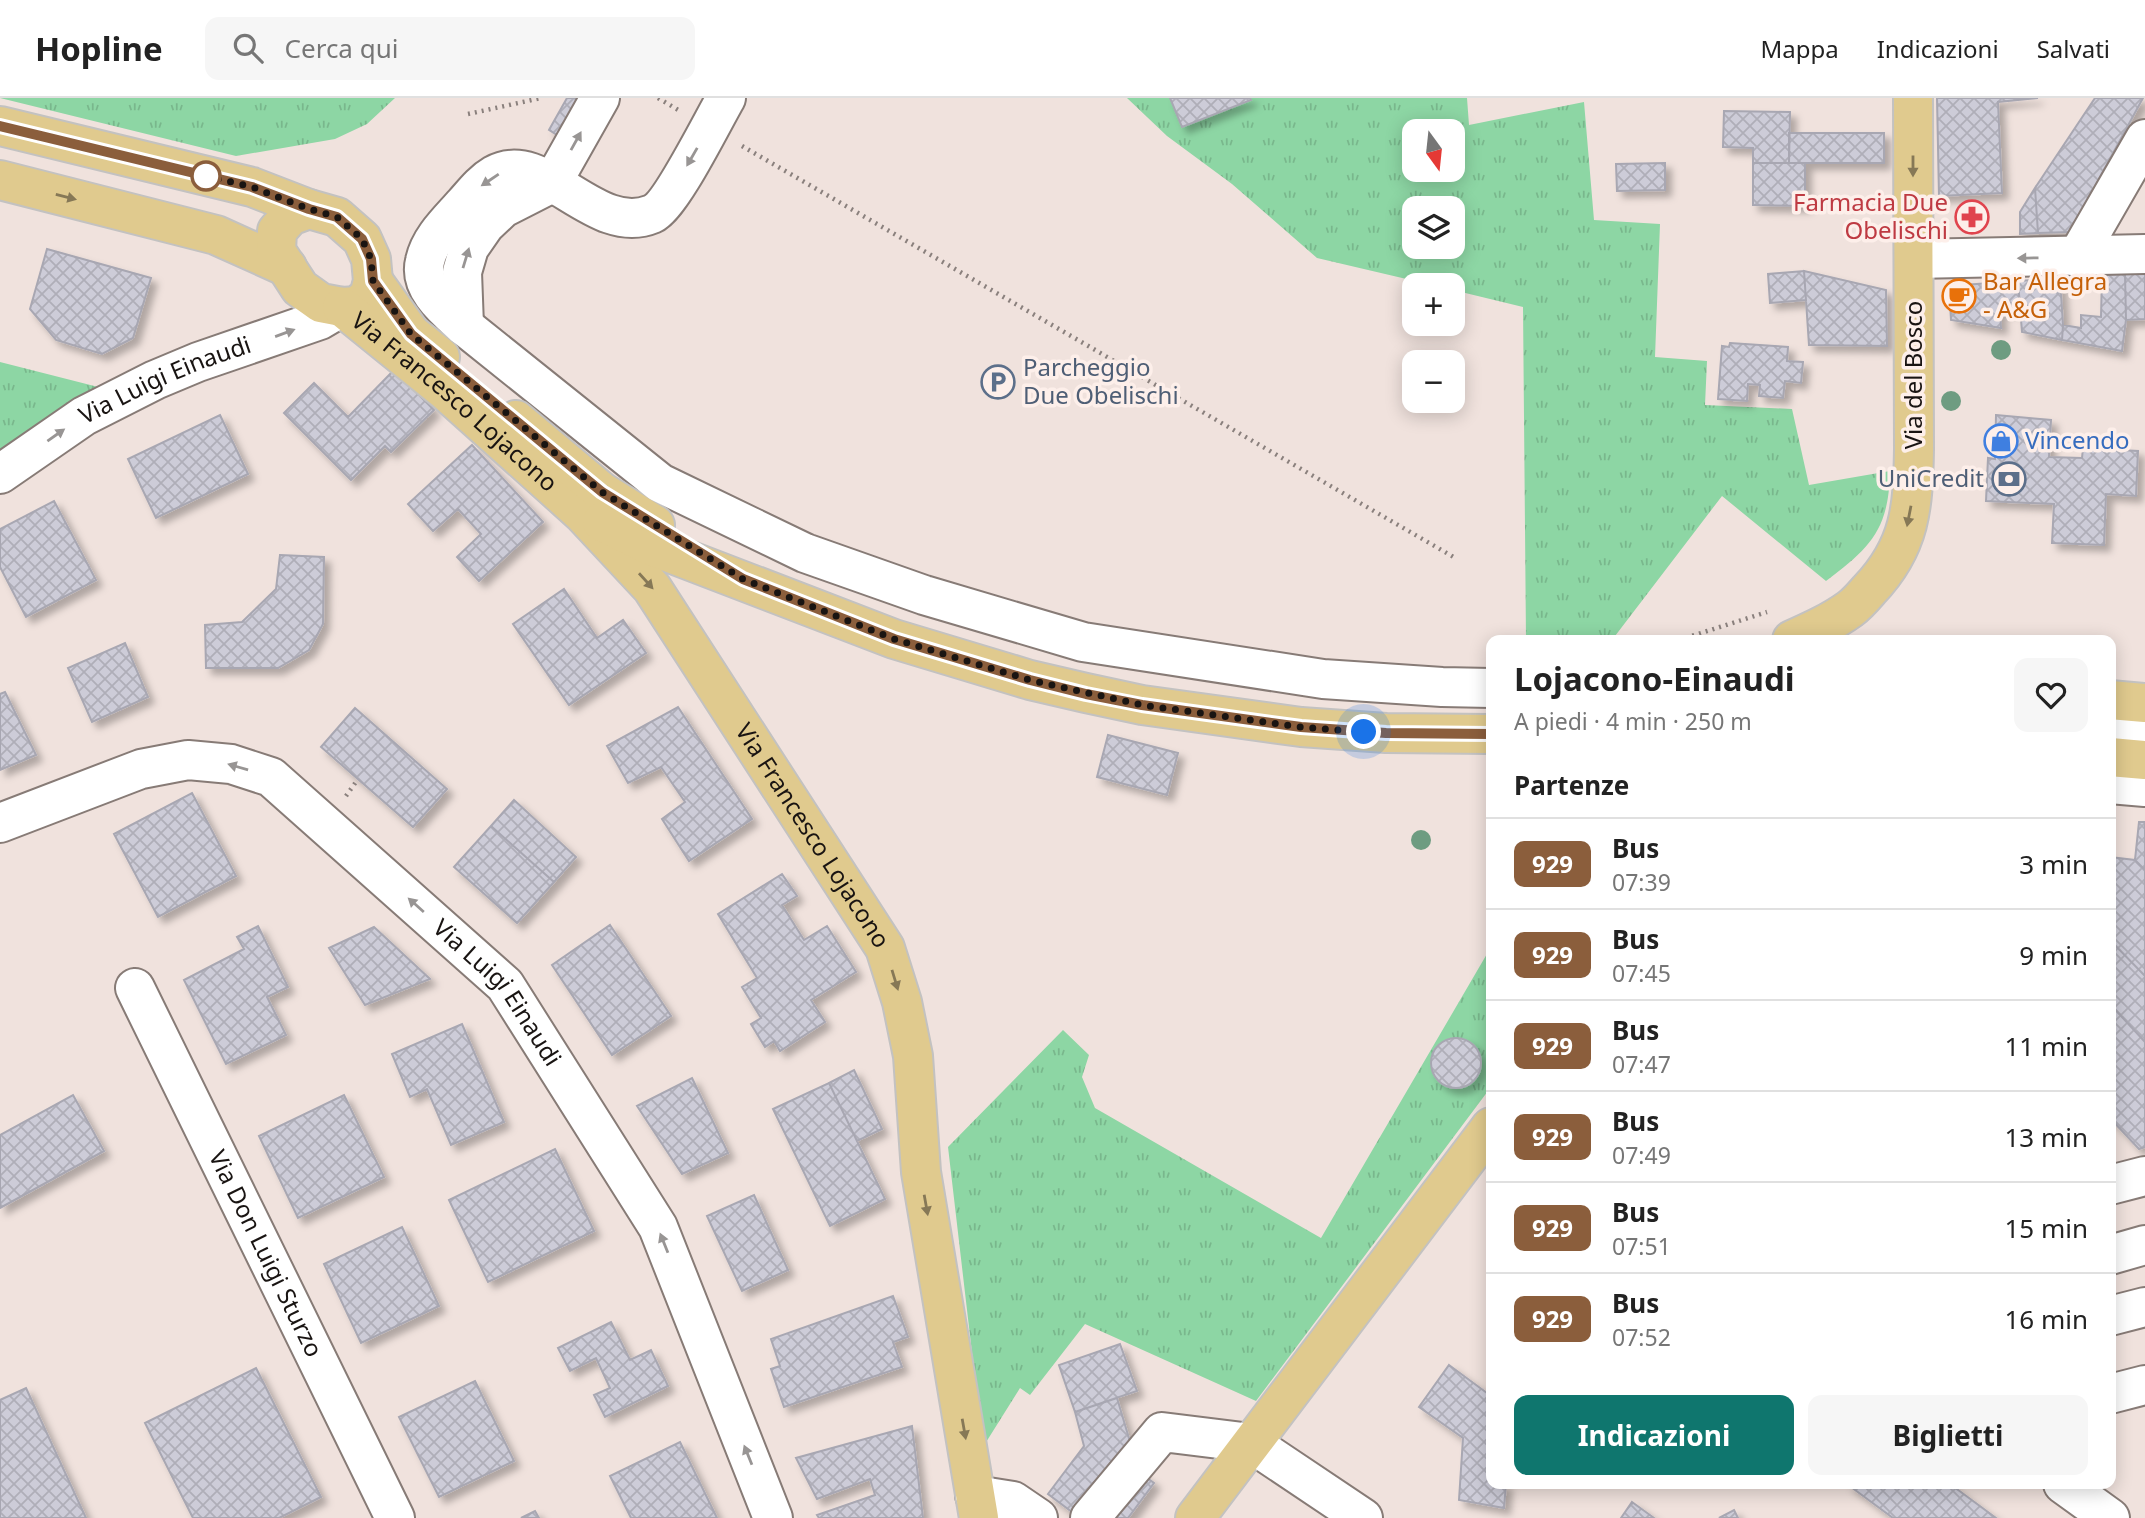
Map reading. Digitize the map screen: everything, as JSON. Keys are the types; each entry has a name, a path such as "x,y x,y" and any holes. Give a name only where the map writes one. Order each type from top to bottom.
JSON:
{"main road":[{"name":"Via del Bosco","path":"1801,635 1852,608 1879,579 1895,555 1906,531 1913,492 1913,98"},
{"path":"0,126 252,187 337,217 362,239 371,259 373,281 369,296 357,306 342,307 321,303 300,288 276,251 277,231 290,216 309,209"},
{"path":"0,180 216,235 287,267"},
{"name":"Via Francesco Lojacono","path":"373,281 411,334 602,492 743,579"},
{"name":"Via Francesco Lojacono","path":"342,307 447,392 582,513 653,588 886,948 902,1002 912,1056 920,1172 977,1507"},
{"path":"582,513 649,545 894,639 1086,694 1142,705 1301,727 1386,733 1486,734"},
{"path":"2116,701 2145,703"},
{"path":"2116,758 2145,760"},
{"path":"1195,1518 1486,1138"}],"street":[{"path":"552,183 600,98"},
{"path":"718,113 671,195 654,213 630,218 606,214 531,171 496,174 478,188 438,233 424,262 427,281 436,301 660,483 806,553 923,595 1083,642 1323,680 1486,688"},
{"path":"2077,257 2145,139"},
{"path":"1914,259 2145,254"},
{"name":"Via Luigi Einaudi","path":"0,474 84,416 155,380 198,362 320,320 342,307"},
{"path":"2116,730 2145,732"},
{"name":"Via Luigi Einaudi","path":"0,823 141,769 188,760 231,764 271,777 505,985 658,1227 773,1518"},
{"path":"2116,785 2145,788"},
{"name":"Via Don Luigi Sturzo","path":"135,988 395,1518"},
{"path":"2116,1183 2145,1176"},
{"path":"2116,1253 2145,1245"},
{"path":"2116,1314 2145,1307"},
{"path":"2116,1392 2145,1385"},
{"path":"1090,1518 1162,1432 1251,1443 1363,1518"},
{"path":"2070,1489 2110,1518"},
{"path":"977,1507 1013,1502 1038,1518"}],"path":[{"path":"468,114 541,98"},
{"path":"658,98 718,113 1457,559"},
{"path":"1695,635 1769,611"}],"green space":[{"path":"0,98 395,98 367,124 335,139 236,156"},
{"path":"1127,98 1467,98 1469,125 1584,102 1594,220 1660,224 1655,357 1707,361 1705,405 1792,409 1809,485 1890,471 1889,491 1881,523 1865,547 1826,581 1722,496 1616,635 1526,635 1523,307 1465,293 1465,273 1402,273 1402,278 1317,258 1232,184 1167,136"},
{"path":"0,362 110,390 0,459"},
{"path":"1486,956 1486,1094 1256,1401 1085,1324 1030,1395 1020,1388 983,1447 948,1147 1063,1030 1089,1055 1082,1077 1095,1108 1321,1238"}],"building":[{"path":"567,98 590,98 565,140 549,130"},
{"path":"1170,98 1250,98 1251,100 1182,127"},
{"path":"1937,98 2038,98 1998,102 2002,193 1939,196"},
{"path":"2095,98 2143,98 2070,232 2038,233 2035,188"},
{"path":"1724,111 1790,112 1789,163 1753,163 1753,148 1723,147"},
{"path":"1789,133 1884,133 1884,163 1789,163"},
{"path":"1665,163 1665,190 1617,191 1616,164"},
{"path":"1753,163 1805,163 1805,206 1753,205"},
{"path":"2035,188 2038,233 2020,234 2020,212"},
{"path":"47,249 151,278 133,338 102,354 56,340 30,309"},
{"path":"1804,271 1806,300 1770,303 1768,274"},
{"path":"1804,271 1886,290 1887,346 1809,345"},
{"path":"2145,273 2145,319 2126,320 2125,274"},
{"path":"2125,274 2126,320 2122,351 2062,340 2063,325 2081,328 2081,315 2101,317 2102,275"},
{"path":"2060,278 2062,340 2022,332 2018,281"},
{"path":"2018,281 2020,309 2000,310 2001,328 1951,320 1949,286"},
{"path":"1730,343 1788,347 1787,361 1803,362 1801,383 1785,381 1783,398 1759,396 1760,385 1748,384 1747,401 1718,399 1722,346 1729,347"},
{"path":"394,370 434,410 391,452 385,446 351,480 284,413 314,383 348,417"},
{"path":"220,415 248,474 156,518 128,459"},
{"path":"1996,415 2051,420 2049,457 2082,458 2083,448 2138,451 2136,496 2106,494 2104,545 2052,543 2054,504 1986,501 1988,458 1995,459"},
{"path":"472,445 543,522 479,581 457,557 481,534 458,509 433,531 408,504"},
{"path":"54,501 96,580 26,617 0,567 0,529"},
{"path":"280,555 324,557 323,624 309,650 278,668 206,668 205,625 242,622 276,589"},
{"path":"564,589 597,638 623,620 646,653 569,705 513,624"},
{"path":"125,643 148,697 92,722 68,668"},
{"path":"5,692 36,755 0,770 0,694"},
{"path":"678,707 752,819 689,861 662,819 685,802 661,767 628,783 607,746"},
{"path":"355,708 447,789 413,827 321,747"},
{"path":"1108,735 1178,753 1167,795 1097,777"},
{"path":"192,793 236,876 158,917 114,834"},
{"path":"514,800 576,857 554,882 491,826"},
{"path":"2139,822 2145,822 2145,870 2135,860"},
{"path":"491,826 554,882 517,923 454,867"},
{"path":"2116,858 2135,860 2145,870 2145,976 2116,946"},
{"path":"782,874 797,896 782,905 804,940 827,926 856,972 811,1000 825,1022 780,1051 774,1041 765,1047 751,1024 761,1018 742,987 757,978 718,914"},
{"path":"610,925 671,1016 612,1055 552,965"},
{"path":"258,926 288,987 267,997 286,1035 226,1064 184,980 244,949 237,937"},
{"path":"374,927 430,979 365,1005 329,948"},
{"path":"2116,946 2145,976 2145,1042 2116,1011"},
{"path":"2116,1011 2145,1042 2145,1147 2139,1149 2116,1124"},
{"path":"462,1024 504,1122 451,1145 427,1089 410,1097 392,1054"},
{"path":"1456,1038 1474,1045 1481,1063 1474,1081 1456,1088 1438,1081 1431,1063 1438,1045"},
{"path":"854,1070 882,1129 857,1141 829,1083"},
{"path":"692,1078 728,1153 682,1174 637,1106"},
{"path":"829,1083 885,1199 830,1226 773,1109"},
{"path":"73,1095 104,1151 0,1208 0,1135"},
{"path":"344,1095 384,1177 298,1218 259,1136"},
{"path":"555,1149 594,1231 488,1282 449,1200"},
{"path":"754,1195 788,1270 742,1291 707,1216"},
{"path":"402,1227 439,1306 361,1343 324,1264"},
{"path":"893,1296 908,1337 893,1342 902,1367 784,1407 771,1369 780,1366 771,1339"},
{"path":"611,1322 630,1360 651,1350 668,1386 605,1417 594,1395 610,1388 596,1358 570,1371 558,1348"},
{"path":"1120,1344 1137,1391 1075,1412 1059,1365"},
{"path":"1449,1365 1486,1392 1486,1489 1506,1489 1504,1508 1459,1500 1463,1438 1419,1407"},
{"path":"256,1368 321,1497 279,1518 193,1518 145,1423"},
{"path":"475,1381 514,1461 439,1497 399,1417"},
{"path":"26,1388 86,1518 0,1518 0,1400"},
{"path":"1117,1398 1139,1472 1154,1483 1128,1518 1080,1518 1048,1494 1084,1446 1075,1412"},
{"path":"912,1426 923,1518 819,1518 817,1515 875,1495 870,1479 817,1499 796,1458"},
{"path":"680,1442 717,1518 631,1518 610,1476"},
{"path":"1854,1489 1957,1489 1996,1518 1893,1518"},
{"path":"1632,1502 1654,1518 1621,1518"},
{"path":"1734,1510 1738,1518 1719,1518"},
{"path":"535,1511 539,1518 521,1518"}],"bus line":[{"name":"929","path":"0,126 252,187 337,217 362,239 371,259 373,281 411,334 602,492 743,579 894,639 1086,694 1142,705 1301,727 1386,733 1486,734"}],"place":[{"name":"Farmacia Due Obelischi","path":"1972,217"},
{"name":"Bar Allegra - A&G","path":"1959,296"},
{"name":"Parcheggio Due Obelischi","path":"998,382"},
{"name":"Vincendo","path":"2001,441"},
{"name":"UniCredit","path":"2009,479"}],"route":[{"path":"206,176 252,187 337,217 362,239 371,259 373,281 411,334 602,492 743,579 894,639 1086,694 1223,717 1364,732"}]}
